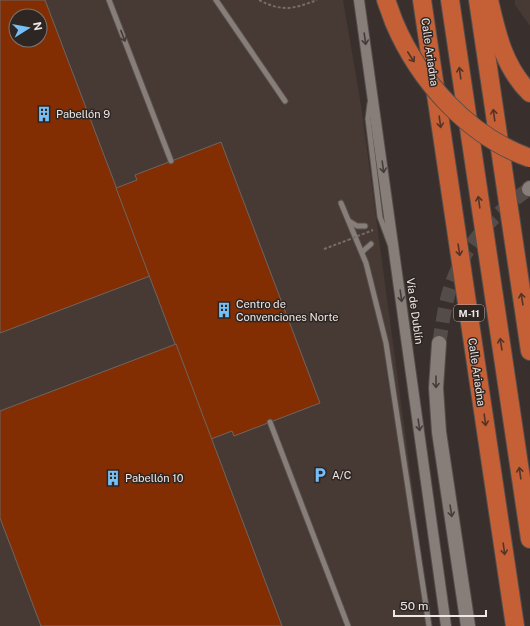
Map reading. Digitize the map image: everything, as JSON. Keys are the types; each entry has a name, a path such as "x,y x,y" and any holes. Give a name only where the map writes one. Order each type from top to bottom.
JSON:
{"highway":[{"path":"386,0 404,45 417,65 448,104 460,116 489,137 530,158"},
{"name":"Calle Ariadna","path":"422,0 515,626"},
{"name":"M-11","path":"450,0 530,539"},
{"path":"478,0 530,351"},
{"path":"489,0 502,51 518,81 530,93"}],"street":[{"name":"Vía de Dublín","path":"359,0 446,626"},
{"path":"439,343 436,388 439,432 468,626"}],"lane":[{"path":"109,0 171,161"},
{"path":"216,0 285,101"},
{"path":"342,203 362,252 378,304 386,343 429,626"},
{"path":"349,221 357,226 365,226"},
{"path":"362,252 371,244"},
{"path":"270,422 348,626"}],"path":[{"path":"259,0 274,8 298,7 317,0"},
{"path":"324,249 374,230"}],"shaded area":[{"path":"0,0 343,0 361,105 431,626 0,626"},
{"path":"515,0 530,0 530,26 515,5"}],"building":[{"name":"Pabellón 9","path":"0,0 45,0 150,276 0,333"},
{"name":"Centro de Convenciones Norte","path":"221,142 320,403 234,436 232,431 211,439 116,188 137,180 135,175"},
{"name":"Pabellón 10","path":"176,344 282,626 41,626 0,518 0,411"}],"tunnel":[{"path":"439,343 450,288 466,253 484,228 506,207 529,189"}],"place":[{"name":"Pabellón 9","path":"44,114"},
{"name":"Centro de Convenciones Norte","path":"224,310"},
{"name":"A/C","path":"320,475"},
{"name":"Pabellón 10","path":"113,478"}]}
